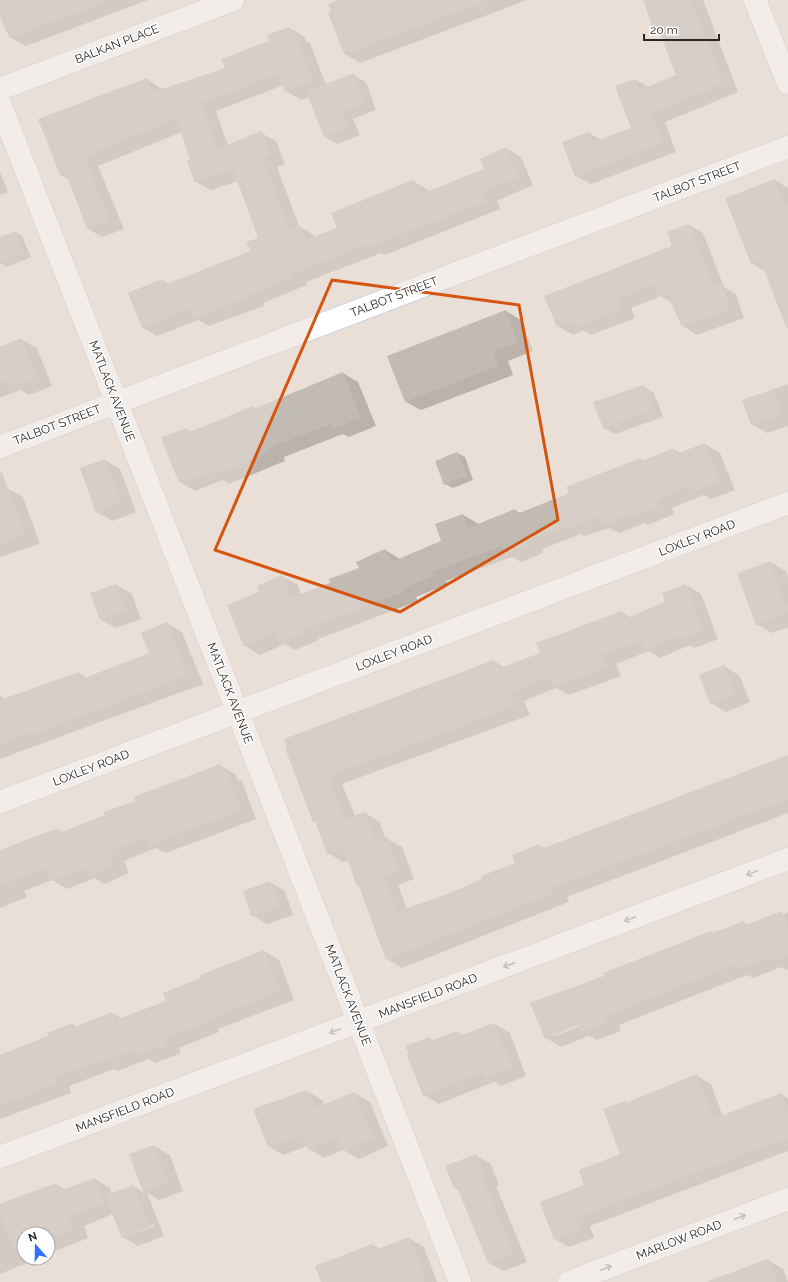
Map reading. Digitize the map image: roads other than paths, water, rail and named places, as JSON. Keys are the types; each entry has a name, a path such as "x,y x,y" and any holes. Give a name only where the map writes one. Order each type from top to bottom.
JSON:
{"street":[{"name":"BALKAN PLACE","path":"0,89 233,0"},
{"path":"756,0 788,83"},
{"name":"MATLACK AVENUE","path":"0,104 460,1282"},
{"name":"TALBOT STREET","path":"0,447 788,147"},
{"name":"LOXLEY ROAD","path":"0,802 788,503"},
{"name":"MANSFIELD ROAD","path":"0,1157 788,859"},
{"name":"MARLOW ROAD","path":"569,1282 788,1199"}]}
